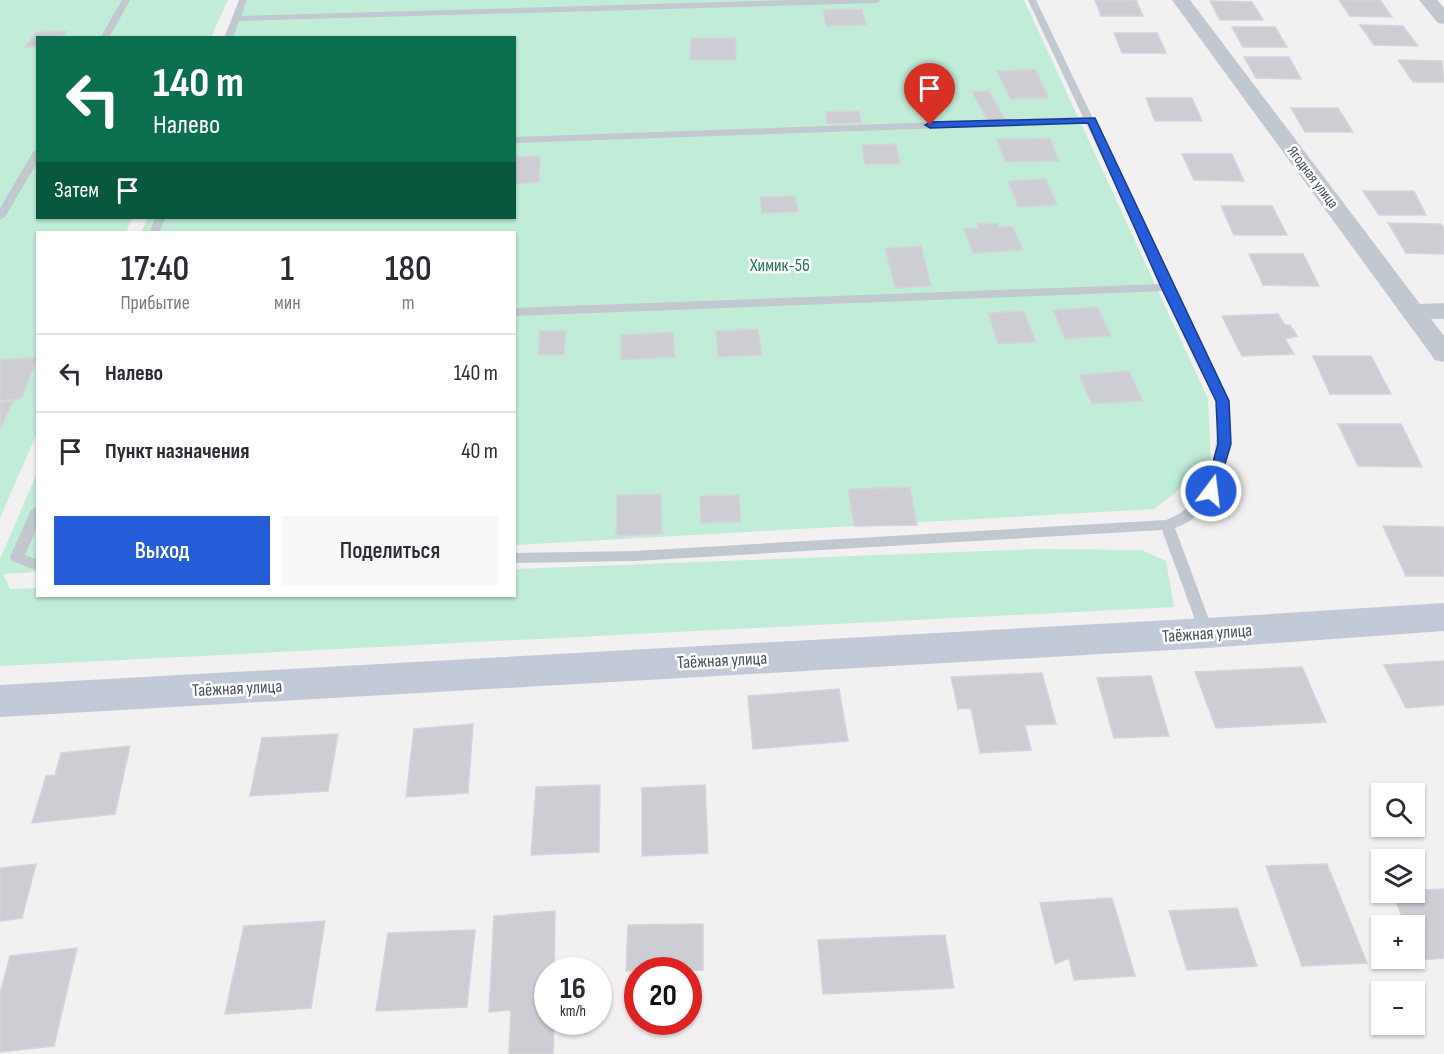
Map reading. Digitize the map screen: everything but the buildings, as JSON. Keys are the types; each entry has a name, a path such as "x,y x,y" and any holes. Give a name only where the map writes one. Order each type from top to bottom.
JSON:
{"street":[{"name":"Ягодная улица","path":"1181,0 1444,354"},
{"path":"1428,0 1444,18"},
{"path":"1414,312 1444,311"},
{"name":"Таёжная улица","path":"0,701 1207,633 1444,617"}],"lane":[{"path":"105,36 126,0"},
{"path":"229,36 243,0"},
{"path":"236,19 877,0"},
{"path":"516,558 635,556 1167,525 1191,514 1211,491 1224,444 1223,401 1032,0"},
{"path":"516,140 1091,120"},
{"path":"0,217 36,155"},
{"path":"516,312 1167,287"},
{"path":"36,514 17,557 36,565"},
{"path":"1167,525 1207,633"}],"green space":[{"path":"0,0 228,0 211,36 36,36 36,219 132,219 126,231 36,231 36,435 0,518"},
{"name":"Химик-56","path":"242,0 1024,0 1208,399 1211,465 1154,509 516,545 516,231 142,231 148,219 516,219 516,36 226,36"},
{"path":"36,475 36,572 3,574 10,589 36,588 36,597 516,597 516,569 1038,549 1142,550 1166,561 1174,607 0,666 0,559"}],"route":[{"path":"930,125 1091,120 1167,287 1223,401 1224,444 1211,491"}]}
